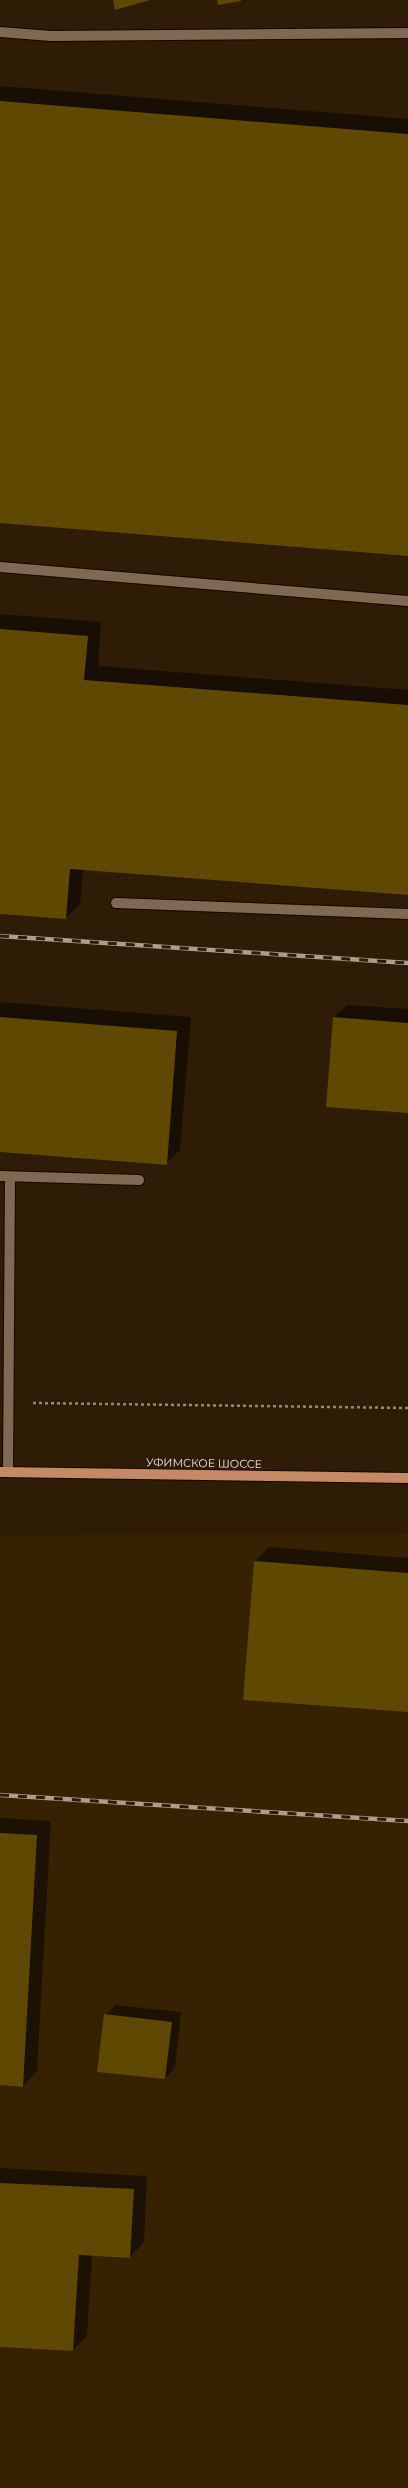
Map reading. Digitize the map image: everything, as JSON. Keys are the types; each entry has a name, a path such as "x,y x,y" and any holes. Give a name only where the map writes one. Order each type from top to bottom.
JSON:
{"main road":[{"name":"УФИМСКОЕ ШОССЕ","path":"4,1472 408,1478"}],"lane":[{"path":"0,32 51,36 408,33"},
{"path":"0,567 408,601"},
{"path":"116,903 408,914"},
{"path":"0,1176 139,1180"},
{"path":"4,1472 8,1402 10,1177"}],"path":[{"path":"8,1402 408,1408"}],"shaded area":[{"path":"408,1534 408,2488 0,2488 0,1535"}],"building":[{"path":"113,0 150,0 115,10"},
{"path":"217,0 241,0 241,1 218,5"},
{"path":"0,101 408,134 408,556 0,523"},
{"path":"0,629 88,636 84,680 408,705 408,895 70,869 66,919 0,914"},
{"path":"0,1017 177,1031 167,1165 0,1152"},
{"path":"333,1017 408,1023 408,1113 326,1107"},
{"path":"254,1561 408,1573 408,1712 243,1700"},
{"path":"0,1833 37,1835 23,2087 0,2085"},
{"path":"104,2014 172,2022 165,2079 97,2072"},
{"path":"0,2183 134,2189 130,2258 79,2255 73,2351 0,2347"}],"railway":[{"path":"0,936 408,963"},
{"path":"0,1795 408,1821"}]}
